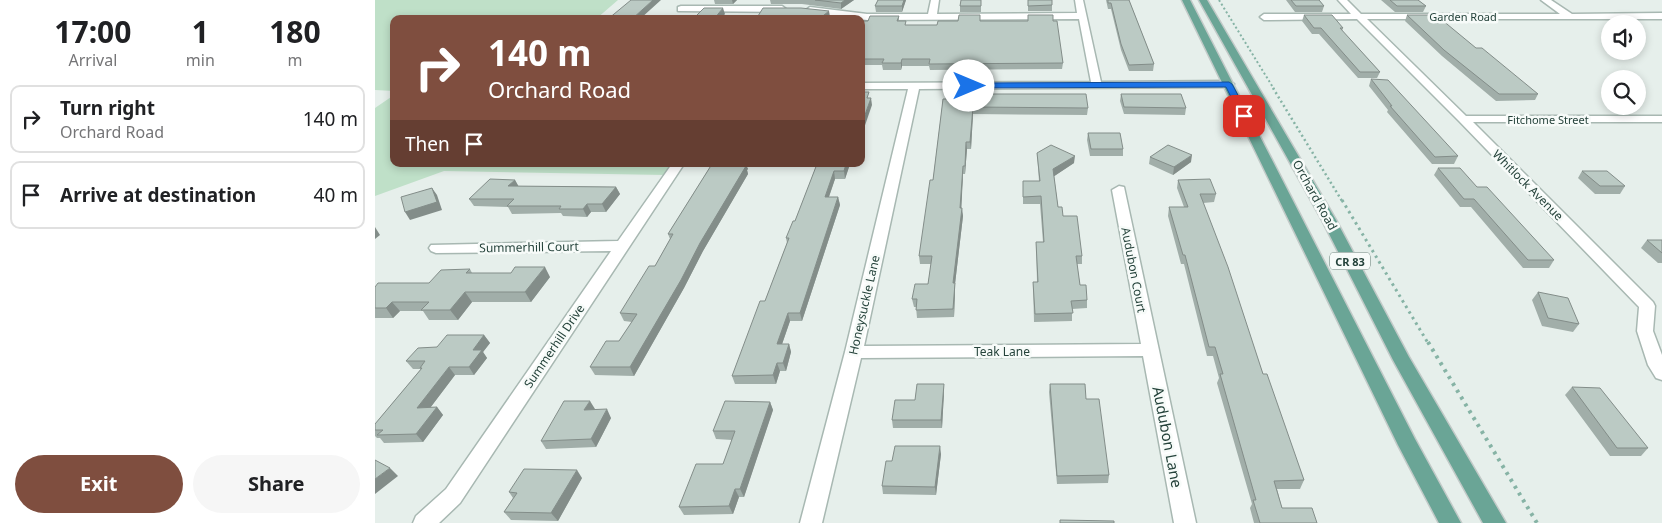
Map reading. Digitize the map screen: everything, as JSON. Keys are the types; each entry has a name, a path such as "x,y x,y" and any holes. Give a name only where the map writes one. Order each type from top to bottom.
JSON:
{"main road":[{"name":"CR 83","path":"1186,0 1408,445 1450,523"},
{"name":"Orchard Road","path":"1203,0 1329,220 1402,360 1495,523"}],"street":[{"path":"690,0 679,12 798,9 850,15"},
{"path":"932,17 935,0"},
{"path":"1079,0 1097,85"},
{"name":"Whitlock Avenue","path":"1342,0 1655,306 1645,331 1662,373"},
{"path":"1545,0 1570,16"},
{"path":"865,17 1083,16"},
{"name":"Garden Road","path":"1264,17 1662,16"},
{"path":"865,86 1229,84"},
{"name":"Honeysuckle Lane","path":"811,523 854,352 914,86"},
{"name":"Fitchome Street","path":"1463,119 1662,119"},
{"name":"Summerhill Drive","path":"424,523 453,496 676,167"},
{"name":"Audubon Court","path":"1119,190 1150,350"},
{"name":"Summerhill Court","path":"436,248 622,246"},
{"name":"Teak Lane","path":"854,352 1150,350"},
{"name":"Audubon Lane","path":"1150,350 1185,523"}],"path":[{"path":"1219,0 1289,111 1537,523"}],"green space":[{"path":"375,0 618,0 601,15 390,15 390,91 375,90"},
{"path":"390,98 390,167 671,167 665,175 444,171 375,196 375,108"}],"building":[{"path":"631,0 653,0 636,15 613,15"},
{"path":"815,0 845,0 841,3"},
{"path":"878,0 904,0 902,6 875,6"},
{"path":"961,0 981,0 981,6 960,6"},
{"path":"1028,0 1052,0 1052,5 1028,6"},
{"path":"1108,0 1129,0 1154,64 1129,65 1121,44 1111,3 1108,3"},
{"path":"1291,0 1319,0 1324,6 1296,6"},
{"path":"1390,0 1418,0 1426,6 1397,6"},
{"path":"704,8 723,8 717,15 697,15"},
{"path":"763,8 801,8 829,11 824,15 759,15"},
{"path":"959,15 980,15 980,21 1028,21 1028,15 1053,15 1053,21 1057,21 1063,63 929,64 930,59 902,59 901,63 882,63 884,59 865,59 865,21 868,21 870,16 899,16 897,21 906,21 905,25 937,25 938,21 958,21"},
{"path":"1304,15 1332,15 1343,28 1340,28 1380,72 1360,72 1321,28 1314,28"},
{"path":"1407,15 1436,15 1476,48 1482,48 1538,94 1499,94 1444,50"},
{"path":"1371,79 1388,80 1458,156 1435,157 1390,106 1392,106"},
{"path":"865,92 869,92 867,98 871,98 865,115"},
{"path":"951,94 1086,94 1088,108 973,107 970,142 966,142 965,166 963,166 960,208 962,208 953,283 955,283 953,309 916,310 917,299 912,299 915,284 928,284 932,256 919,256 930,180 933,180 943,99 950,99"},
{"path":"1121,94 1181,94 1186,108 1124,107"},
{"path":"1088,133 1120,133 1123,149 1091,149"},
{"path":"1051,145 1075,156 1053,169 1058,207 1062,207 1063,216 1077,216 1082,256 1076,256 1080,285 1086,285 1087,300 1071,301 1073,313 1035,314 1033,282 1038,282 1036,242 1044,242 1041,196 1023,197 1023,181 1040,181 1037,153"},
{"path":"1168,145 1192,155 1174,167 1150,157"},
{"path":"710,167 745,167 630,367 590,367 606,341 619,341 637,314 620,313 649,266 655,266 673,234 668,234"},
{"path":"816,167 845,167 844,171 834,171 825,197 838,197 800,313 788,313 777,344 789,344 783,363 777,363 773,375 732,376 760,301 765,301 789,238 786,238 793,221 795,221"},
{"path":"1438,168 1460,168 1477,187 1487,187 1554,260 1528,260 1474,199 1464,199"},
{"path":"1582,171 1607,171 1625,186 1600,186"},
{"path":"490,179 515,180 508,186 616,187 602,204 587,204 583,209 559,209 561,206 507,206 514,199 469,199"},
{"path":"1210,179 1216,194 1200,194 1228,267 1263,374 1267,374 1304,480 1274,481 1282,508 1312,508 1317,523 1260,523 1253,500 1256,500 1220,374 1223,374 1215,347 1209,347 1185,255 1183,255 1169,207 1188,207 1178,180"},
{"path":"432,188 437,202 405,212 401,197"},
{"path":"1647,240 1662,240 1662,253"},
{"path":"515,267 545,267 525,292 465,292 450,310 421,310 429,302 392,302 386,308 375,308 375,287 378,283 429,283 441,270 470,269 466,273 511,273"},
{"path":"1538,292 1568,298 1579,324 1548,318"},
{"path":"447,335 484,335 473,350 482,350 469,367 449,367 417,408 437,407 416,434 377,435 383,430 375,430 375,424 422,368 420,368 425,361 406,361 418,348 437,347"},
{"path":"917,384 944,384 941,420 892,420 895,400 915,400"},
{"path":"1050,384 1085,384 1086,399 1099,399 1109,475 1057,476"},
{"path":"1572,387 1600,388 1648,448 1617,448"},
{"path":"564,401 590,401 584,410 607,409 591,439 541,441"},
{"path":"725,401 770,402 740,489 735,489 729,506 679,507 696,464 723,464 735,431 713,431"},
{"path":"895,446 940,446 935,487 882,486 886,461 892,461"},
{"path":"375,460 390,468 375,479"},
{"path":"524,469 577,470 551,513 504,512 517,493 509,492"},
{"path":"1060,520 1114,521 1114,523 1060,523"}],"route":[{"path":"969,86 1229,84 1244,116"}]}
